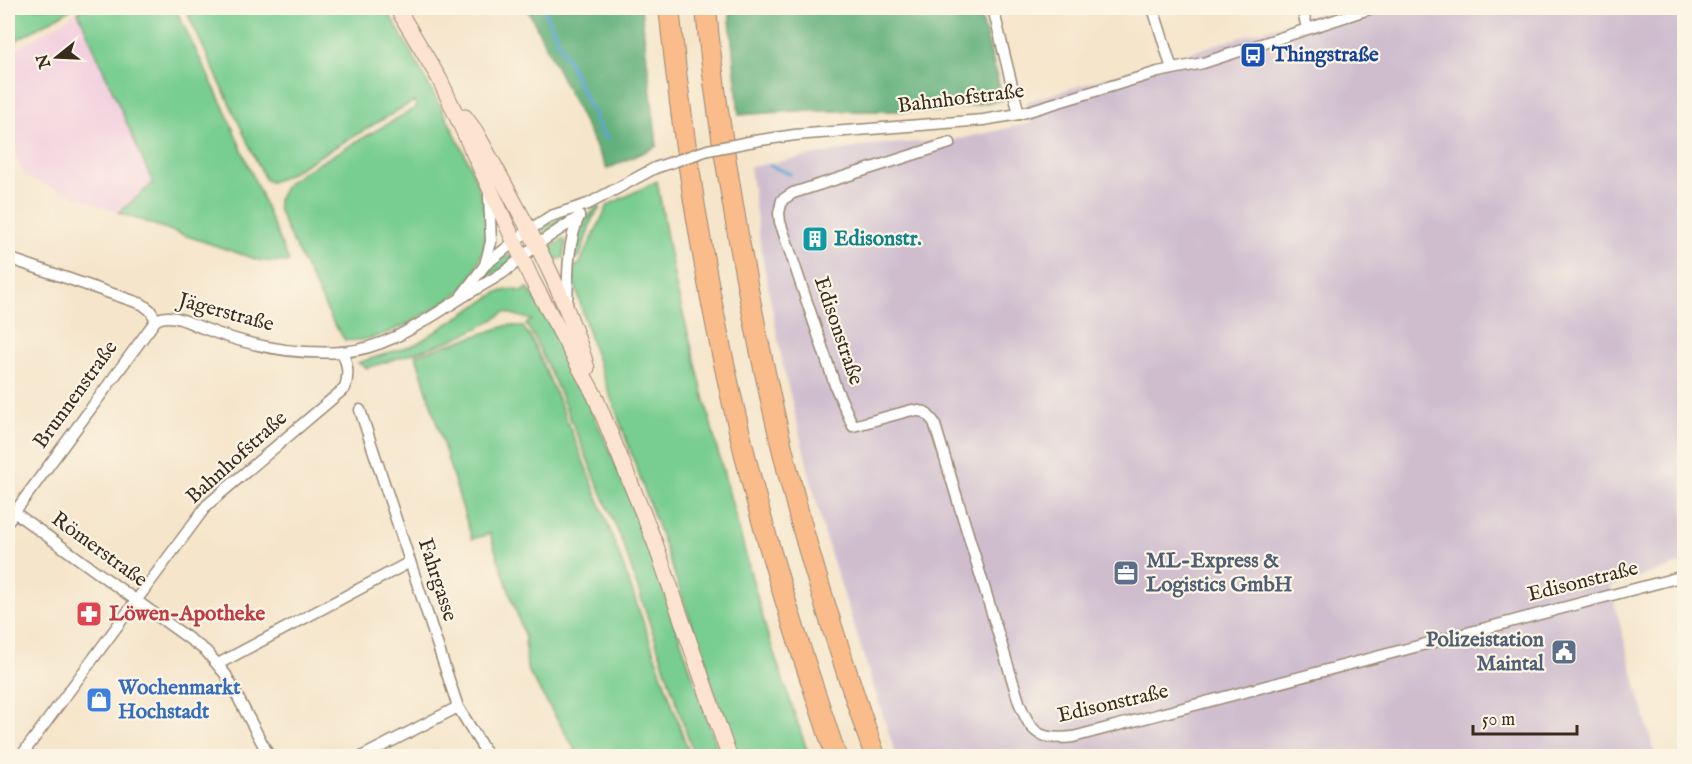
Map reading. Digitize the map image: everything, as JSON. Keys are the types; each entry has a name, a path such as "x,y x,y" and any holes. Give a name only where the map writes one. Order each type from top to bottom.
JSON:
{"highway":[{"path":"669,8 684,128 711,296 741,437 766,536 836,756"},
{"path":"706,8 710,59 728,177 770,398 801,520 841,657 875,756"}],"main road":[{"path":"397,8 440,80 476,132 529,230 567,312 579,342 595,396 655,543 729,756"},
{"path":"440,80 532,280 595,396"}],"street":[{"path":"993,8 1019,114"},
{"path":"1153,8 1172,69"},
{"path":"1302,8 1307,28"},
{"name":"Bahnhofstraße","path":"458,300 485,265 529,230 551,216 588,204 655,168 708,150 795,135 983,120 1019,114 1172,69 1203,63 1372,8"},
{"name":"Bahnhofstraße","path":"780,208 783,200 793,193 950,143"},
{"name":"Bahnhofstraße","path":"485,265 491,242 492,222 488,181"},
{"name":"Bahnhofstraße","path":"567,312 568,262 572,237 579,217 588,204"},
{"name":"Edisonstraße","path":"780,208 780,222 836,388 854,426 912,410 928,414 934,422 1019,702 1031,728 1042,737 1073,737 1684,576"},
{"name":"Bahnhofstraße","path":"21,756 207,505 345,388 349,376 348,364 342,352 376,344 406,332 502,274 536,245 579,217"},
{"name":"Jägerstraße","path":"8,258 142,304 150,310 156,321 165,316 177,318 228,338 266,346 342,352"},
{"name":"Brunnenstraße","path":"11,516 156,321"},
{"name":"Fahrgasse","path":"360,410 458,707 488,756"},
{"name":"Römerstraße","path":"11,516 206,651 218,663 269,756"},
{"path":"218,663 410,562"},
{"path":"363,756 458,707"}],"shaded area":[{"path":"1337,8 1684,8 1684,563 1610,586 1655,756 896,756 824,533 783,366 760,243 750,167 871,145 955,140 1031,123 1026,102"},
{"path":"78,12 153,183 119,213 25,177 8,138 8,54"}],"green space":[{"path":"8,8 73,8 8,45"},
{"path":"87,8 175,8 225,110 289,262 261,261 119,213 153,183 78,12"},
{"path":"185,8 386,8 456,136 482,201 485,223 484,245 477,267 460,291 447,301 389,332 366,339 345,340 333,322 285,226 278,208 278,200 287,184 304,172 417,107 414,101 282,178 270,182 265,179"},
{"path":"527,8 641,8 657,146 607,169"},
{"path":"729,8 979,8 1003,100 938,111 797,111 739,115"},
{"path":"657,181 675,282 719,456 767,633 809,756 737,756 593,348 574,282 574,266 579,265 608,205"},
{"path":"598,206 600,208 592,219 580,256 574,259 580,231"},
{"path":"574,211 576,214 544,234 541,233 545,226"},
{"path":"563,239 566,242 563,258 554,260 548,250"},
{"path":"509,255 513,257 507,264 481,280 495,263"},
{"path":"528,288 546,315 582,388 630,497 720,756 691,756 694,755 623,544 558,389 526,324 532,320 505,312 473,330 438,345 367,368 358,363 416,344 498,292 513,289 521,292"},
{"path":"509,325 523,327 531,338 575,440 615,543 689,753 682,756 579,756 527,669 525,638 490,534 472,539 416,355"}],"waterway":[{"path":"543,8 602,133 608,139"},
{"path":"771,166 790,174"}],"place":[{"name":"Thingstraße","path":"1253,55"},
{"name":"Edisonstr.","path":"815,239"},
{"name":"ML-Express & Logistics GmbH","path":"1126,573"},
{"name":"Löwen-Apotheke","path":"89,614"},
{"name":"Polizeistation Maintal","path":"1564,652"},
{"name":"Wochenmarkt Hochstadt","path":"99,700"}]}
